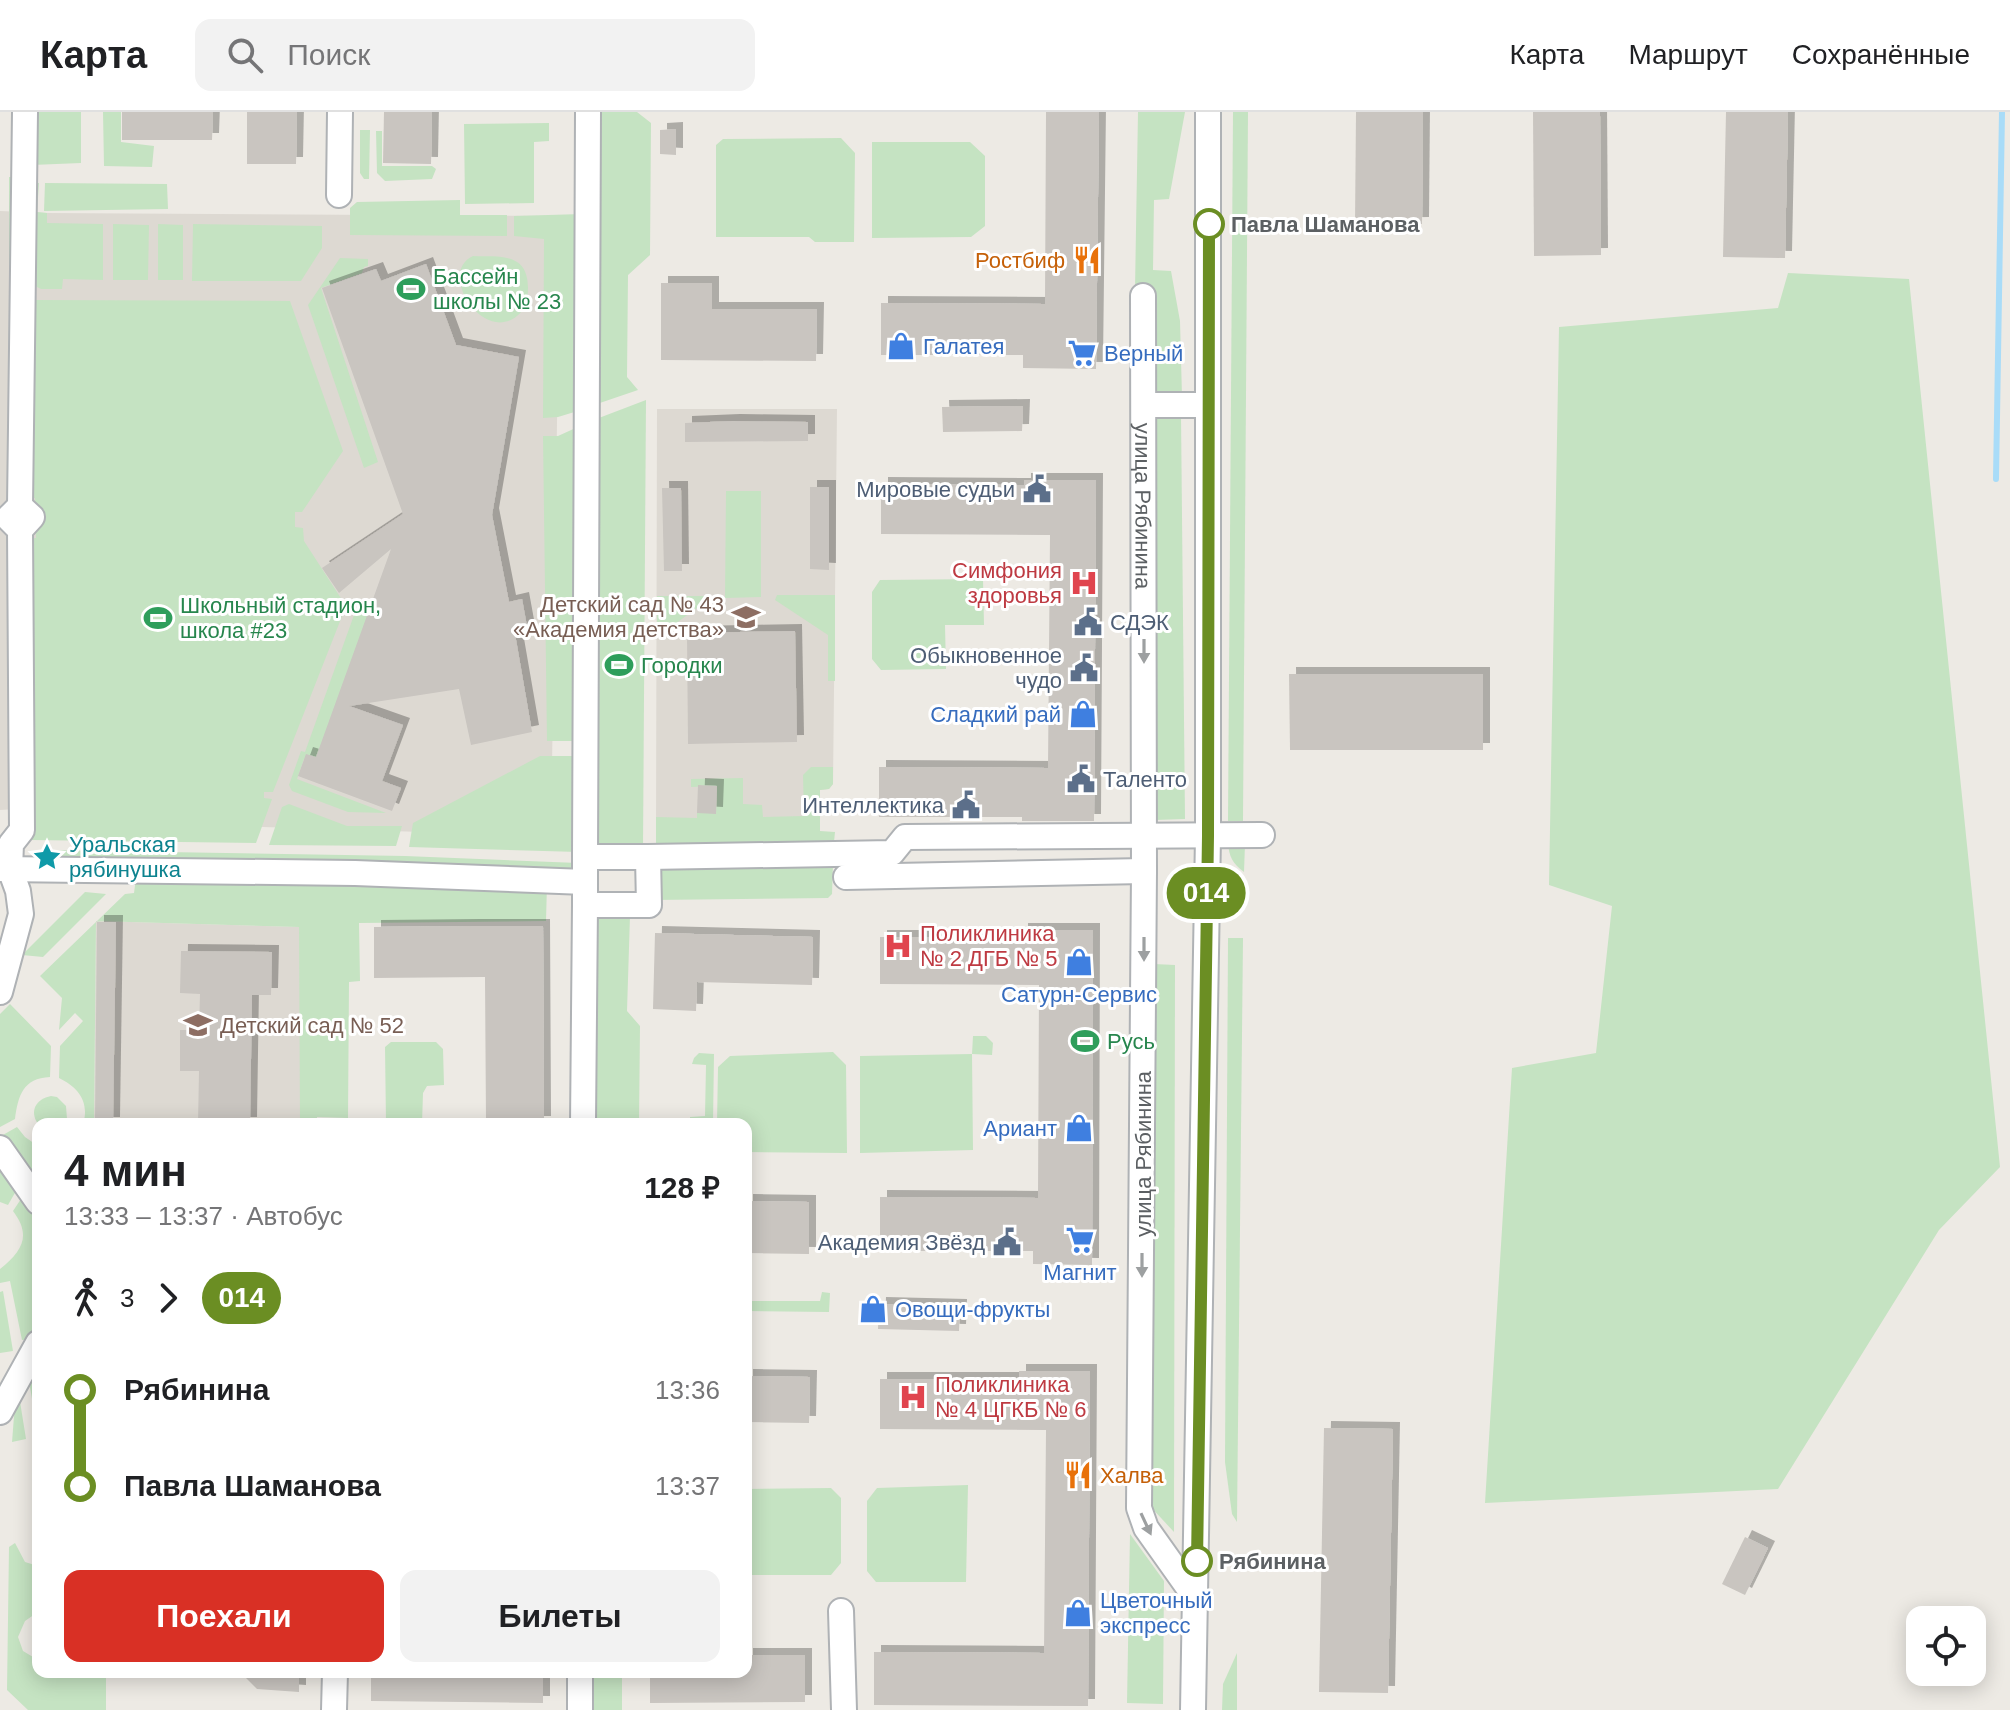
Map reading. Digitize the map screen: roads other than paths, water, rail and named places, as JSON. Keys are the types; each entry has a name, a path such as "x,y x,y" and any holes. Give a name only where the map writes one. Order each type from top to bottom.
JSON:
{"street":[{"path":"0,992 21,914 18,891 5,869 11,844 22,830 20,518 25,112"},
{"path":"339,195 340,112"},
{"path":"583,1118 588,112"},
{"path":"1193,1710 1208,836 1208,112"},
{"name":"улица Рябинина","path":"1143,296 1144,871 1139,1508 1146,1528 1195,1597"},
{"name":"улица Рябинина","path":"1145,405 1208,405"},
{"path":"585,857 892,853 905,837 1262,835"},
{"path":"5,869 355,873 585,894 649,905 648,857"},
{"path":"846,877 1144,871"},
{"path":"0,1148 32,1193"},
{"path":"0,1412 32,1354"},
{"path":"841,1611 844,1710"},
{"path":"334,1710 335,1678"},
{"path":"580,1678 580,1710"}],"waterway":[{"path":"1996,479 2002,112"}],"place":[{"name":"Павла Шаманова","path":"1209,224"},
{"name":"Ростбиф","path":"1087,260"},
{"name":"Бассейн школы № 23","path":"411,289"},
{"name":"Галатея","path":"901,346"},
{"name":"Верный","path":"1082,353"},
{"name":"Мировые судьи","path":"1037,489"},
{"name":"Симфония здоровья","path":"1084,583"},
{"name":"Детский сад № 43 «Академия детства»","path":"746,617"},
{"name":"Школьный стадион, школа #23","path":"158,618"},
{"name":"СДЭК","path":"1088,622"},
{"name":"Городки","path":"619,665"},
{"name":"Обыкновенное чудо","path":"1084,668"},
{"name":"Сладкий рай","path":"1083,714"},
{"name":"Таленто","path":"1081,779"},
{"name":"Интеллектика","path":"966,805"},
{"name":"Уральская рябинушка","path":"47,857"},
{"name":"Поликлиника № 2 ДГБ № 5","path":"898,946"},
{"name":"Сатурн-Сервис","path":"1079,962"},
{"name":"Детский сад № 52","path":"198,1025"},
{"name":"Русь","path":"1085,1041"},
{"name":"Ариант","path":"1079,1128"},
{"name":"Магнит","path":"1080,1240"},
{"name":"Академия Звёзд","path":"1007,1242"},
{"name":"Овощи-фрукты","path":"873,1309"},
{"name":"Поликлиника № 4 ЦГКБ № 6","path":"913,1397"},
{"name":"Халва","path":"1078,1475"},
{"name":"Рябинина","path":"1197,1561"},
{"name":"Цветочный экспресс","path":"1078,1613"}]}
